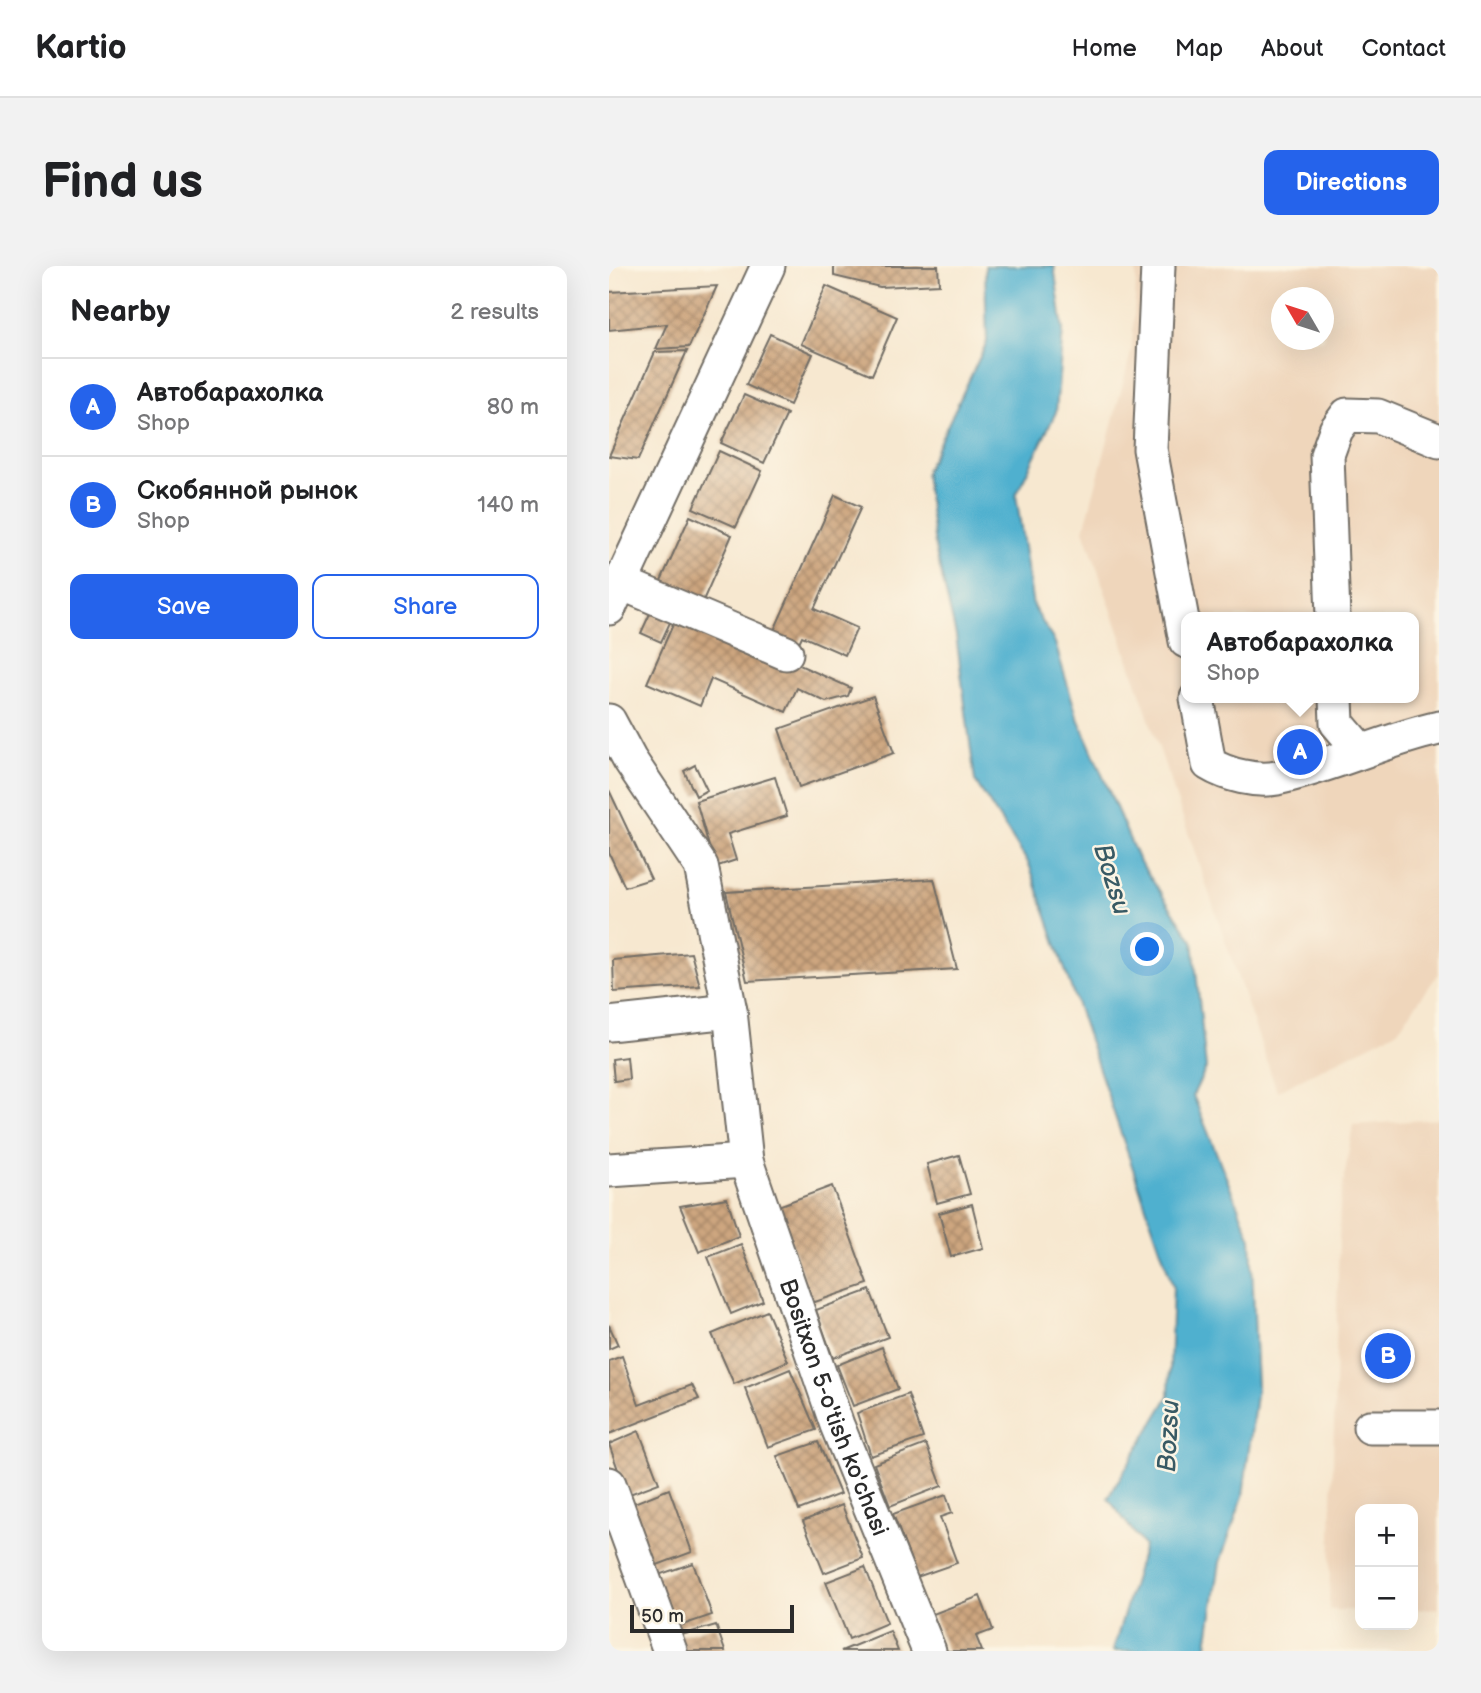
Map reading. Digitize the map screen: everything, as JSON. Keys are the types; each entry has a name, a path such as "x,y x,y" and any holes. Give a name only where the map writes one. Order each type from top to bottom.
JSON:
{"street":[{"path":"768,266 614,595 786,653"},
{"path":"1159,266 1150,449 1181,614"},
{"path":"1333,612 1327,455 1336,430 1347,415 1378,416 1439,441"},
{"path":"1198,703 1209,764 1225,774 1274,779 1360,750 1439,728"},
{"path":"1336,703 1337,723 1360,750"},
{"name":"Bositxon 5-o'tish ko'chasi","path":"609,721 619,761 701,866 730,1011 746,1161 837,1425 929,1651"},
{"path":"609,1024 730,1011"},
{"path":"609,1170 746,1161"},
{"path":"1370,1427 1439,1427"},
{"path":"609,1484 670,1651"}],"shaded area":[{"path":"1137,266 1439,266 1439,973 1397,1031 1277,1091 1084,530 1132,349"},
{"path":"1439,1119 1439,1609 1418,1609 1418,1504 1355,1504 1355,1610 1329,1610 1340,1203 1353,1125"}],"water":[{"name":"Bozsu","path":"985,266 1054,266 1063,330 1056,412 1016,495 1033,606 1055,643 1077,716 1138,859 1193,941 1206,1068 1193,1095 1251,1239 1257,1387 1243,1496 1220,1562 1206,1651 1113,1651 1144,1546 1108,1498 1169,1396 1173,1286 1029,864 975,781 956,635 936,552 925,473 987,342"}],"building":[{"path":"834,266 938,266 939,284 880,287 834,276"},
{"path":"717,286 689,347 656,349 667,324 609,330 609,292"},
{"path":"826,286 897,317 872,375 801,344"},
{"path":"770,334 813,354 790,405 746,385"},
{"path":"687,351 638,460 609,456 655,352"},
{"path":"744,395 787,414 764,463 721,443"},
{"path":"719,451 762,471 736,527 693,508"},
{"path":"835,495 861,507 814,609 857,628 845,655 802,636 797,647 772,635"},
{"path":"690,516 732,535 698,612 655,594"},
{"path":"653,607 673,616 661,642 641,633"},
{"path":"679,611 851,688 848,696 826,702 797,688 786,712 711,679 700,706 647,683"},
{"path":"873,696 894,753 799,787 779,729"},
{"path":"695,765 707,790 696,796 684,771"},
{"path":"775,777 787,816 728,834 736,860 715,867 696,801"},
{"path":"609,790 651,879 625,887 609,853"},
{"path":"934,879 957,969 747,981 726,892"},
{"path":"691,953 700,986 614,992 613,960"},
{"path":"627,1057 629,1079 614,1081 612,1059"},
{"path":"959,1155 970,1194 937,1203 927,1164"},
{"path":"832,1186 868,1284 812,1303 778,1206"},
{"path":"727,1198 739,1236 699,1252 680,1206"},
{"path":"972,1204 983,1248 951,1257 939,1213"},
{"path":"741,1244 763,1301 731,1314 708,1257"},
{"path":"870,1290 888,1337 833,1358 816,1310"},
{"path":"767,1311 788,1361 734,1384 712,1334"},
{"path":"609,1325 618,1345 609,1349"},
{"path":"882,1347 898,1389 853,1406 837,1365"},
{"path":"622,1356 639,1405 692,1385 699,1399 609,1434 609,1361"},
{"path":"790,1369 816,1430 768,1447 745,1388"},
{"path":"908,1394 923,1438 871,1456 857,1413"},
{"path":"639,1431 659,1483 627,1495 609,1444"},
{"path":"818,1442 840,1494 799,1510 777,1456"},
{"path":"926,1444 942,1486 890,1506 874,1464"},
{"path":"669,1489 692,1552 652,1567 629,1505"},
{"path":"946,1495 952,1513 940,1517 957,1563 917,1577 893,1514"},
{"path":"842,1505 863,1558 824,1573 803,1521"},
{"path":"693,1563 712,1615 674,1628 655,1576"},
{"path":"865,1567 887,1623 849,1639 826,1582"},
{"path":"980,1596 993,1630 976,1636 982,1651 947,1651 933,1614"},
{"path":"716,1625 725,1651 684,1651 678,1636"},
{"path":"890,1631 898,1651 841,1651"}],"place":[{"name":"Автобарахолка","path":"1300,752"},
{"name":"Скобянной рынок","path":"1388,1356"}]}
